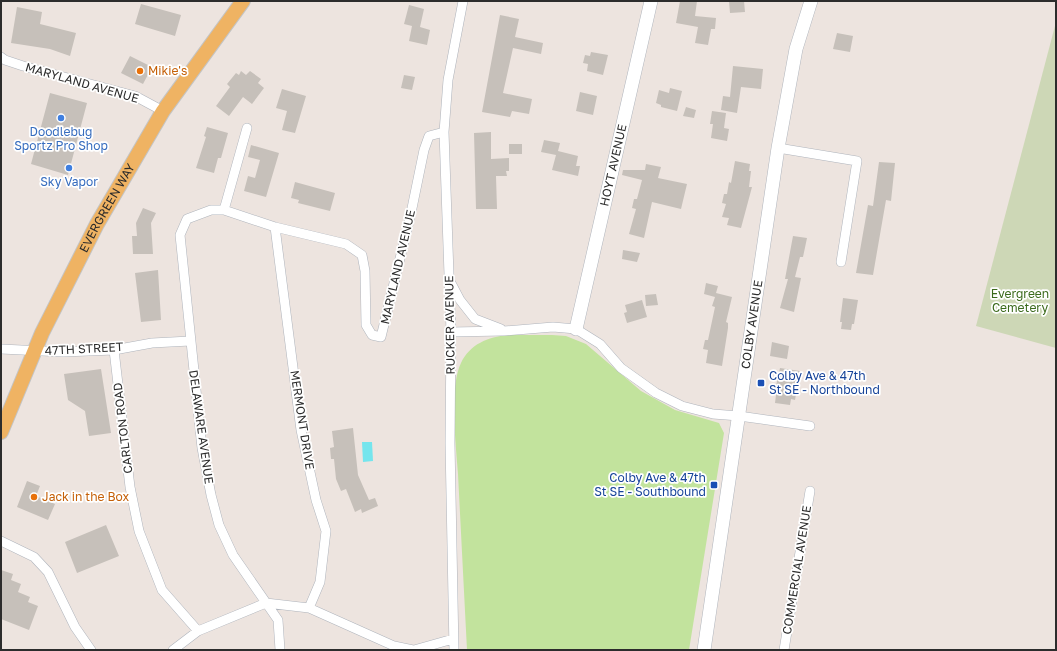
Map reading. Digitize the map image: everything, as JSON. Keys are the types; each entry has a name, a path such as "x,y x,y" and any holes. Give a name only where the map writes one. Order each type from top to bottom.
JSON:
{"main road":[{"name":"EVERGREEN WAY","path":"1,432 33,351 97,224 163,111 243,1"},
{"name":"HOYT AVENUE","path":"576,329 651,1"},
{"name":"COLBY AVENUE","path":"704,650 778,148 796,49 811,1"}],"street":[{"name":"RUCKER AVENUE","path":"454,650 450,443 451,332 444,132 448,80 463,1"},
{"name":"MARYLAND AVENUE","path":"1,57 4,60 23,66 135,96 163,111"},
{"path":"224,210 247,128"},
{"name":"MARYLAND AVENUE","path":"180,235 186,219 211,210 224,210 275,227 346,244 362,255 365,271 366,325 372,335 382,337 424,150 429,136 444,132"},
{"path":"778,148 857,161 841,262"},
{"name":"MERMONT DRIVE","path":"275,227 301,430 316,500 326,531 320,582 309,608"},
{"name":"DELAWARE AVENUE","path":"180,235 202,448 211,495 217,517 233,555 278,620 280,650"},
{"path":"449,280 460,300 475,319 504,331"},
{"path":"451,332 504,331 554,327 576,329 600,344 621,368 656,393 688,407 713,414 739,416 810,426"},
{"name":"47TH STREET","path":"1,349 33,351 114,350 152,343 190,341"},
{"name":"CARLTON ROAD","path":"114,350 130,487 139,531 162,590 198,631"},
{"name":"COMMERCIAL AVENUE","path":"784,650 810,490"},
{"path":"1,541 34,556 48,572 75,627 90,650"},
{"path":"173,650 198,631 266,603 309,608 394,646 414,650 453,639"}],"green space":[{"name":"Evergreen Cemetery","path":"1056,22 1056,348 976,326"},
{"path":"508,335 566,336 586,344 641,391 675,410 719,423 724,433 689,650 467,650 454,417 455,387 457,374 461,363 469,351 487,340"}],"water":[{"path":"362,442 372,442 373,461 363,462"}],"building":[{"path":"680,1 697,1 695,16 716,18 715,29 711,29 708,45 695,43 698,27 676,23"},
{"path":"729,1 744,1 745,12 730,13"},
{"path":"141,4 181,15 175,36 135,24"},
{"path":"409,5 424,9 420,27 430,30 427,45 409,41 412,26 404,24"},
{"path":"17,7 42,12 40,24 76,33 70,56 50,49 11,43"},
{"path":"500,15 519,19 515,37 543,43 541,54 513,48 503,93 532,99 529,114 512,111 510,117 482,112"},
{"path":"837,33 853,36 850,52 833,49"},
{"path":"591,52 608,55 603,75 587,71 588,64 583,63 585,55 590,56"},
{"path":"130,56 152,67 143,84 121,73"},
{"path":"733,66 763,69 761,89 741,87 737,113 721,110 723,96 730,97"},
{"path":"241,71 246,75 250,71 261,79 258,83 264,88 252,104 243,97 229,116 216,106 230,87 227,84 236,73 239,75"},
{"path":"404,75 415,77 412,90 401,88"},
{"path":"670,88 682,91 677,111 661,107 661,105 656,103 659,90 669,93"},
{"path":"282,89 306,96 295,133 282,130 287,111 276,108"},
{"path":"580,92 597,96 593,115 576,111"},
{"path":"50,93 87,103 68,175 31,164"},
{"path":"686,107 696,110 694,118 683,116"},
{"path":"712,111 726,113 724,128 729,129 727,141 711,138 713,124 710,124"},
{"path":"207,127 228,133 221,158 218,158 214,173 196,168 206,137 204,136"},
{"path":"491,132 491,159 509,158 509,171 506,171 507,176 496,176 497,209 476,209 474,133"},
{"path":"544,140 560,143 558,151 578,156 576,166 580,166 578,176 552,170 556,155 541,152"},
{"path":"509,144 522,144 522,154 509,154"},
{"path":"251,145 279,153 266,197 244,191 248,176 255,178 260,160 248,157"},
{"path":"735,161 750,164 749,171 751,171 749,187 752,187 741,228 727,225 729,218 722,217 726,204 722,203 724,194 727,194 729,182 731,183"},
{"path":"879,162 895,163 891,201 886,200 873,275 856,273 868,205 873,206"},
{"path":"646,164 661,167 658,178 687,184 681,209 652,202 644,238 629,234 636,209 632,208 634,199 637,199 642,180 622,175 623,170 645,170"},
{"path":"295,182 335,193 330,211 298,203 299,200 291,198"},
{"path":"143,208 156,213 151,223 153,254 133,254 132,236 137,236 136,223"},
{"path":"793,236 807,238 803,257 800,257 795,277 801,278 794,312 780,308 788,279 785,279"},
{"path":"623,250 640,253 637,262 622,259"},
{"path":"158,270 161,320 141,322 135,273"},
{"path":"706,283 718,286 716,293 732,297 726,322 728,323 728,328 722,366 706,363 708,350 703,349 705,340 708,340 715,307 712,306 715,297 704,294"},
{"path":"656,294 658,305 646,306 645,295"},
{"path":"843,298 858,300 854,324 852,324 851,330 841,329 842,322 840,322"},
{"path":"642,300 647,317 627,323 624,313 627,312 625,305"},
{"path":"772,342 789,346 787,359 770,356"},
{"path":"780,368 800,371 795,400 791,399 790,405 775,403 776,395 774,395"},
{"path":"101,369 111,433 89,436 85,411 68,400 64,374"},
{"path":"353,428 358,475 369,500 375,498 378,506 362,513 361,509 355,512 346,489 341,491 336,479 334,459 331,459 330,448 334,447 332,431"},
{"path":"27,481 40,486 36,496 55,504 48,520 17,507"},
{"path":"106,525 119,556 77,573 65,542"},
{"path":"1,570 13,574 11,580 21,584 18,592 30,597 28,602 38,606 29,630 1,619"}],"place":[{"name":"Mikie's","path":"140,71"},
{"name":"Doodlebug Sportz Pro Shop","path":"61,118"},
{"name":"Sky Vapor","path":"69,168"},
{"name":"Colby Ave & 47th St SE - Northbound","path":"761,383"},
{"name":"Colby Ave & 47th St SE - Southbound","path":"714,485"},
{"name":"Jack in the Box","path":"34,497"}]}
